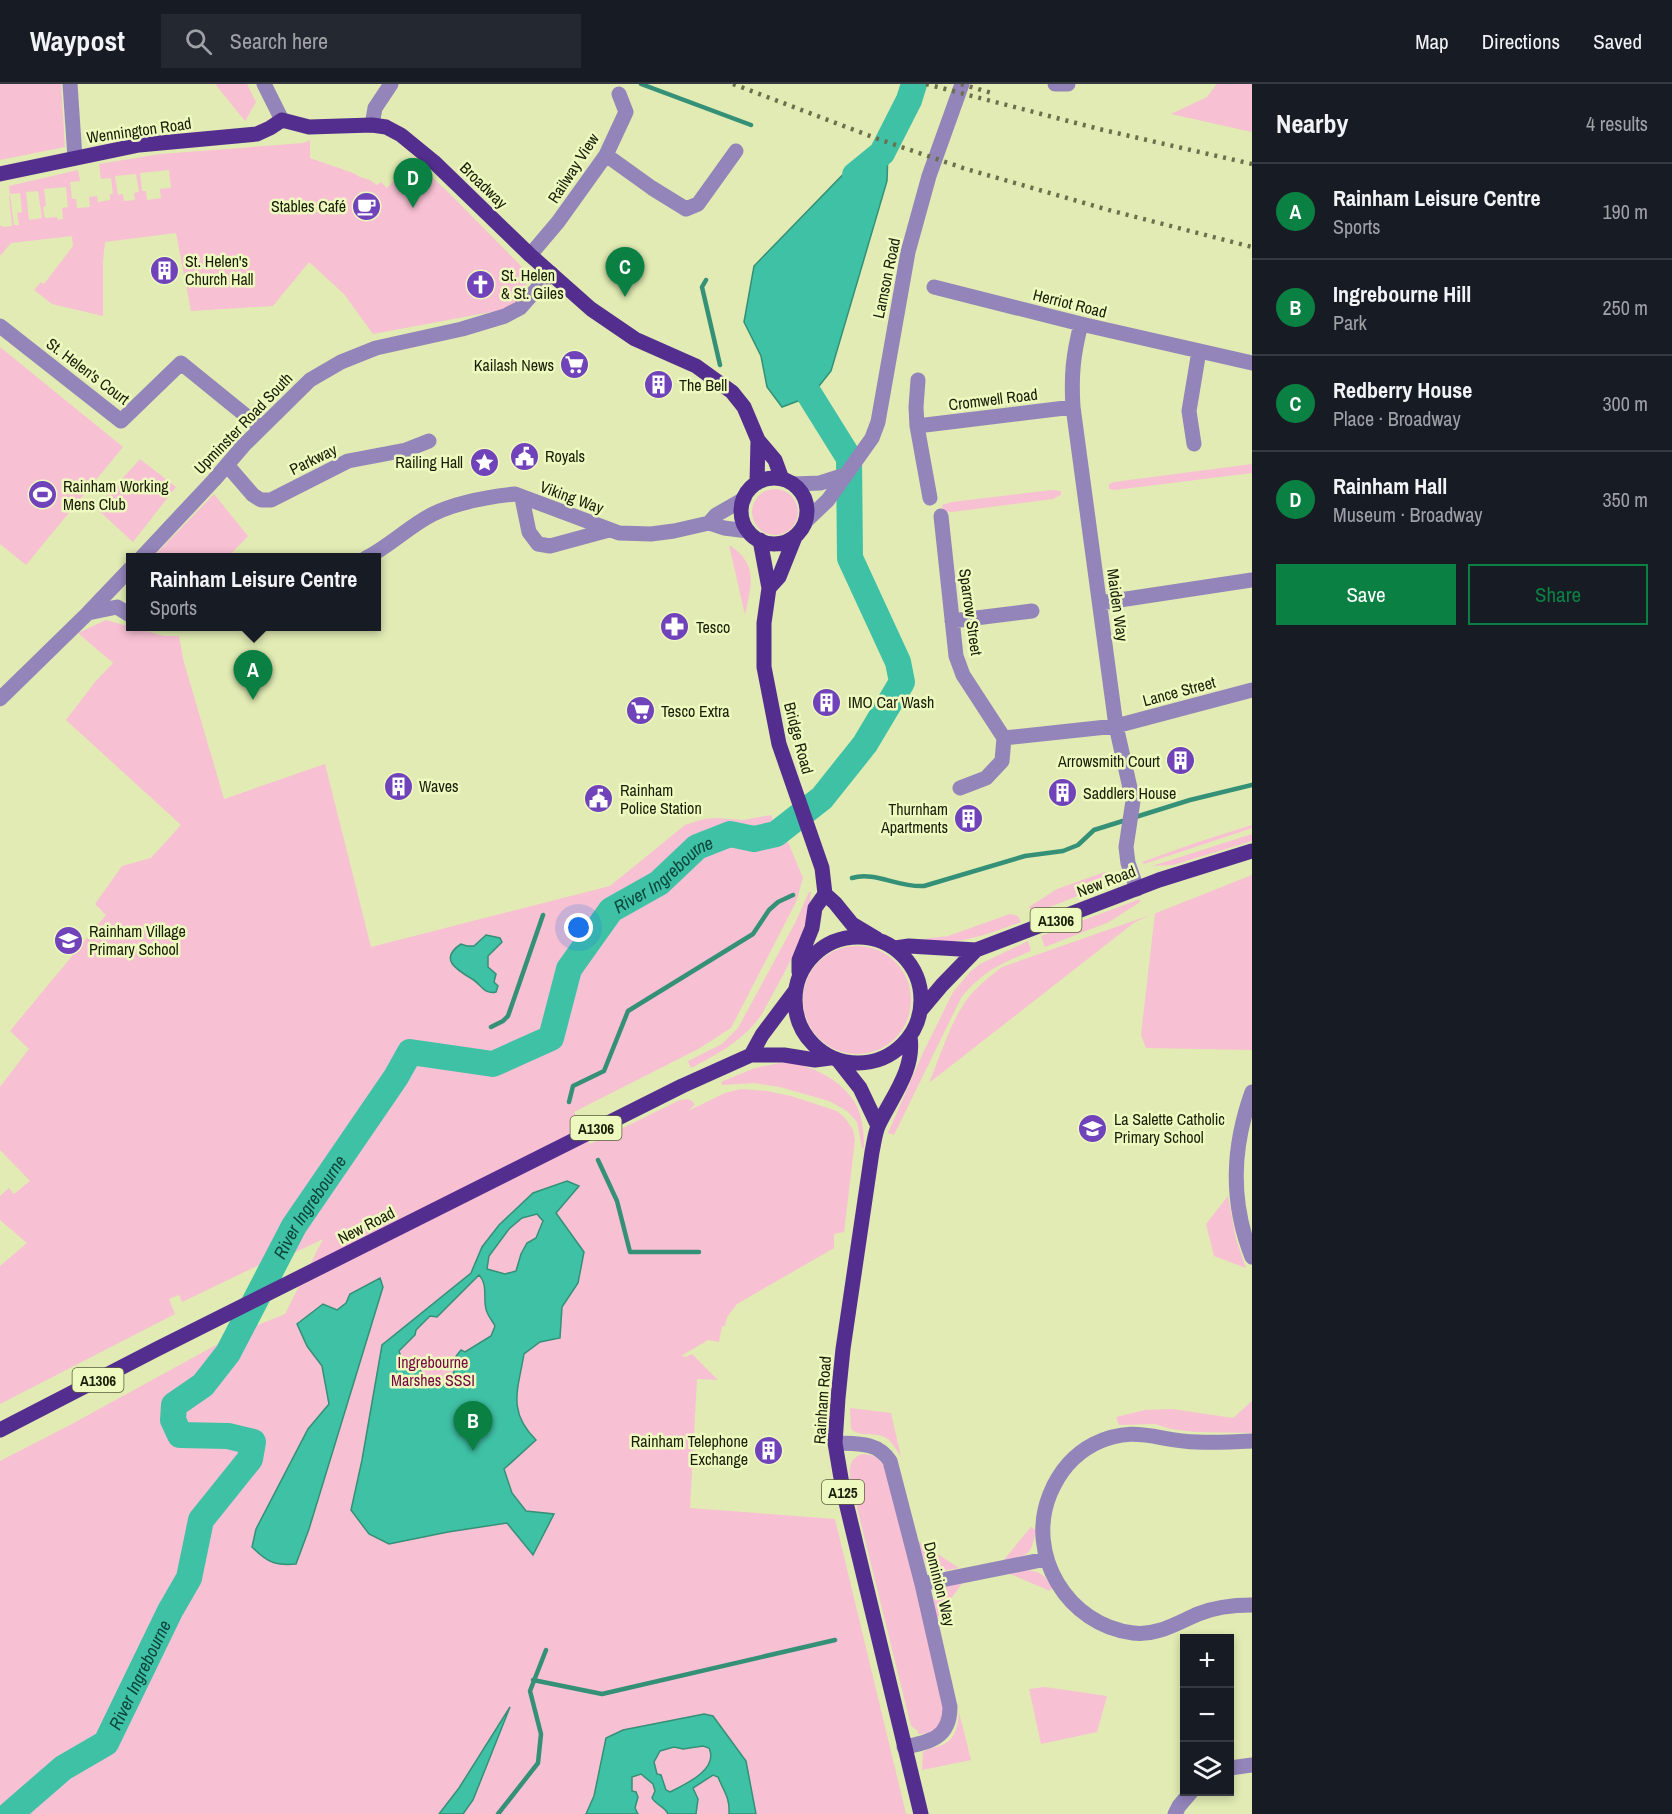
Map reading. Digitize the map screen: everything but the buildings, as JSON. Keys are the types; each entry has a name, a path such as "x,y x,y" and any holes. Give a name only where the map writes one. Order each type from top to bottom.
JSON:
{"main road":[{"name":"Wennington Road","path":"0,174 138,145 256,134 270,129 282,120"},
{"name":"Broadway","path":"282,120 303,127 333,128 372,125 386,127 401,135 434,162 530,255 591,309 635,339 696,366 732,392 744,407 758,440"},
{"path":"758,440 775,460 788,482 801,492 808,511 806,521"},
{"path":"757,483 758,440"},
{"path":"744,499 757,483 769,478 788,482"},
{"name":"Bridge Road","path":"744,499 742,516 754,536 769,588 764,623 764,667 779,744 822,868 825,894"},
{"name":"Bridge Road","path":"769,588 779,577 795,537 802,530 806,521"},
{"path":"754,536 768,544 778,544 795,537"},
{"name":"New Road","path":"895,948 909,945 976,950 1137,889 1252,851"},
{"path":"834,1059 858,1064 878,1061 896,1052 910,1037 919,1019 921,992 917,975 908,960 895,948 852,924 825,894 816,908 812,928 799,960 796,1016 803,1033 815,1047 834,1059 860,1088 878,1126"},
{"path":"751,1055 797,984 808,961 822,948 840,939 859,937 878,939"},
{"name":"New Road","path":"921,1010 976,950"},
{"name":"Rainham Road","path":"910,1037 912,1050 909,1064 878,1126 872,1152 843,1349 835,1443 843,1490 921,1814"},
{"name":"New Road","path":"0,1430 646,1103 751,1055 784,1055 815,1060 834,1059"}],"street":[{"path":"70,84 75,158"},
{"path":"264,84 282,120"},
{"path":"372,125 375,108 391,84"},
{"name":"Lamson Road","path":"806,521 828,500 872,438 881,410 908,252 932,166 963,84"},
{"path":"1055,84 1068,84"},
{"name":"Railway View","path":"530,255 558,222 606,155 626,112 619,94"},
{"path":"606,155 652,188 686,208 698,204 736,151"},
{"name":"Upminster Road South","path":"146,553 261,428 310,380 341,362 376,348 462,329 505,316 520,308 551,273"},
{"name":"Herriot Road","path":"934,287 1199,351"},
{"name":"Maiden Way","path":"1081,324 1071,376 1073,407 1116,726 1132,790 1133,803 1126,847 1128,862 1137,889"},
{"name":"St. Helen's Court","path":"0,326 121,421 181,363 261,428"},
{"path":"1194,444 1189,411 1199,351 1252,363"},
{"path":"918,380 917,426 930,498"},
{"name":"Cromwell Road","path":"917,426 1073,407"},
{"name":"Parkway","path":"227,465 253,495 261,500 271,500 348,461 406,450 429,441"},
{"path":"788,482 820,483 845,475"},
{"name":"Viking Way","path":"374,553 432,514 455,505 514,494 619,533 651,534 709,523"},
{"path":"522,498 529,532 534,540 544,546 609,530"},
{"path":"744,499 716,515 709,523 754,536"},
{"name":"Sparrow Street","path":"941,516 956,656 963,675 1004,738"},
{"path":"0,699 126,573"},
{"path":"1100,603 1252,580"},
{"path":"88,613 124,611 114,586"},
{"path":"952,621 1032,611"},
{"name":"Lance Street","path":"1116,726 1252,690"},
{"path":"960,788 986,778 1002,761 1004,738 1116,726"},
{"path":"1252,1092 1240,1133 1236,1162 1236,1193 1252,1257"},
{"path":"1252,1441 1196,1442 1133,1434 1117,1436 1094,1444 1075,1457 1062,1470 1054,1483 1046,1503 1042,1534 1046,1559 1063,1594 1081,1611 1103,1624 1120,1630 1136,1633 1150,1632 1175,1625 1217,1608 1252,1605"},
{"name":"Dominion Way","path":"835,1443 869,1445 882,1452 890,1461 922,1584 950,1707 947,1726 939,1736 904,1747"},
{"path":"922,1584 1046,1559"},
{"path":"1234,1767 1252,1765"},
{"path":"1175,1814 1187,1796"}],"green space":[{"path":"0,84 61,84 65,147 0,160"},
{"path":"215,84 247,84 256,102 245,121"},
{"path":"1217,84 1252,84 1252,132 1171,114 1207,97"},
{"path":"310,140 310,158 353,173 377,185 381,182 387,188 413,160 522,267 526,281 523,297 507,309 373,334 344,294 309,262 273,306 191,311 176,233 105,242 103,316 52,304 34,290 41,282 44,284 73,246 72,236 11,243 0,256 0,225 12,226 9,195 14,225 19,225 17,213 22,212 20,193 10,194 9,186 78,170 80,181 70,182 72,199 76,199 77,208 90,207 89,197 97,196 98,202 110,200 110,194 113,194 111,178 101,179 99,164 160,154 304,143","holes":["169,170 171,188 160,189 161,198 147,200 146,191 142,191 140,173","136,174 139,192 134,193 135,200 124,201 123,194 118,195 115,176","66,187 68,207 62,208 63,219 45,218 44,189","38,191 42,218 29,220 26,192"]},
{"name":"Rainham Working Mens Club","path":"0,347 123,447 26,565 0,544"},
{"path":"140,459 176,487 133,542 96,508"},
{"path":"1252,464 1252,473 1109,489 1109,484 1114,482"},
{"path":"775,489 791,496 798,512 791,528 775,535 759,528 752,512 759,496"},
{"path":"1052,490 1061,491 1061,495 1053,499 952,512 943,511 942,505 952,502"},
{"path":"214,494 248,536 232,553 157,553"},
{"path":"729,545 739,552 749,568 750,585 745,615"},
{"name":"Ingrebourne Marshes SSSI","path":"106,620 126,626 126,631 146,631 164,636 179,636 183,659 224,799 325,764 371,947 610,886 685,825 704,819 743,820 771,815 781,840 788,842 803,878 796,902 731,1028 700,1048 574,1112 590,1144 680,1100 692,1101 695,1105 688,1111 725,1093 741,1089 791,1096 837,1111 853,1130 855,1140 844,1232 834,1234 834,1248 737,1304 727,1317 725,1326 722,1326 719,1342 708,1340 681,1356 686,1357 692,1354 718,1380 697,1379 690,1508 835,1519 906,1814 0,1814 0,1461 238,1333 285,1314 323,1239 296,1252 257,1266 182,1302 179,1295 169,1299 175,1314 0,1404 0,1266 27,1243 0,1220 0,1196 9,1188 14,1194 30,1181 0,1150 0,1087 29,1049 10,1031 106,915 95,904 122,866 151,858 181,825 66,720 95,682 113,663 78,633"},
{"path":"1252,825 1252,828 1144,864 1142,862 1198,842"},
{"path":"1252,834 1252,841 1173,865 1152,866"},
{"path":"1105,872 1108,879 1104,885 1097,889 1095,883 1083,888 1085,893 1032,914 1029,907 1057,889"},
{"path":"1252,875 1252,1050 1146,1048 1141,1035 1155,913"},
{"path":"811,892 809,908 799,940 762,1014 739,1039 721,1052 691,1068 688,1061 722,1044 738,1028 796,921"},
{"path":"1140,899 1140,902 1109,922 1045,947 1041,936"},
{"path":"1010,914 1018,916 1021,922 973,938 948,942 923,939 948,936"},
{"path":"1151,915 1135,922 929,1083 959,1011 978,987 1002,967"},
{"path":"1028,941 1031,951 993,969 977,981 961,998 894,1135 888,1133 953,992 980,964"},
{"path":"857,946 878,950 895,962 907,979 911,1000 907,1021 895,1038 878,1050 857,1054 836,1050 819,1038 807,1021 803,1000 807,979 819,962 836,950"},
{"path":"785,1062 805,1066 825,1075 849,1094 858,1108 864,1148 862,1148 857,1122 847,1111 829,1101 780,1087 754,1083 722,1085 721,1082 755,1068"},
{"path":"1228,1196 1236,1239 1246,1268 1214,1256 1206,1224"},
{"path":"1252,1401 1252,1433 1195,1432 1155,1424 1119,1425 1116,1417 1145,1410 1172,1409 1233,1418"},
{"path":"850,1408 891,1413 901,1457 893,1444 885,1437 860,1434 851,1429"},
{"path":"863,1454 878,1458 891,1478 945,1714 938,1727 928,1733 918,1734 918,1731 911,1726 850,1479 851,1463 855,1457"},
{"path":"1031,1527 1036,1530 1027,1554 1002,1562"},
{"path":"918,1541 959,1568 935,1570 931,1568 924,1558"},
{"path":"1035,1571 1044,1577 1052,1587 1050,1591 1008,1573"},
{"path":"963,1582 935,1621 933,1604 937,1593 947,1586"},
{"path":"1045,1687 1107,1696 1097,1732 1041,1744 1029,1689"},
{"path":"959,1712 971,1760 922,1770 923,1752 942,1745 953,1736"}],"water":[{"path":"888,152 887,181 831,371 811,396 782,407 767,387 761,356 744,322 754,266 860,157"},
{"path":"486,935 500,938 502,942 488,956 488,967 496,974 494,982 498,986 496,992 492,993 456,968 450,959 454,949 461,944 474,946"},
{"path":"567,1181 579,1186 556,1213 584,1252 578,1283 562,1307 560,1338 540,1342 524,1354 518,1389 518,1410 527,1429 536,1440 504,1469 512,1493 526,1511 554,1514 533,1555 507,1523 389,1544 369,1534 351,1510 382,1345 471,1273 482,1247 499,1225 533,1193","holes":["537,1214 543,1221 536,1238 527,1243 521,1254 516,1271 505,1274 487,1269 489,1256 509,1229 522,1218","479,1275 484,1287 487,1311 495,1326 491,1336 465,1352 461,1350 455,1359 455,1369 449,1383 434,1386 419,1369 401,1357 399,1351 430,1316 437,1317"]},
{"path":"380,1278 383,1287 309,1529 296,1564 272,1562 252,1547 256,1529 308,1429 329,1404 322,1366 307,1346 297,1324 323,1304 337,1310 346,1303 350,1294"},
{"path":"510,1707 473,1800 463,1814 439,1814 459,1788"},
{"path":"704,1714 713,1716 746,1761 756,1814 729,1814 726,1795 718,1777 713,1775 693,1788 698,1799 696,1814 668,1814 652,1798 655,1791 653,1784 641,1774 632,1777 632,1791 636,1792 638,1797 635,1808 638,1814 586,1814 594,1796 606,1738 623,1730","holes":["703,1746 709,1748 711,1756 709,1763 699,1775 670,1792 666,1790 661,1775 657,1774 654,1762 660,1751 674,1747 683,1749"]}],"waterway":[{"path":"641,84 751,125"},
{"name":"River Ingrebourne","path":"855,175 882,153 909,100 914,84"},
{"path":"706,280 702,287 720,365"},
{"name":"River Ingrebourne","path":"10,1814 63,1768 106,1743 170,1611 189,1578 201,1520 250,1459 253,1442 228,1436 180,1435 173,1420 174,1405 203,1385 228,1353 294,1226 396,1077 410,1052 493,1064 551,1038 569,969 611,910 659,883 697,847 730,834 754,839 776,834 822,798 865,744 902,682 898,662 850,558 849,458 806,389 804,365"},
{"path":"852,878 861,876 905,885 924,886 1025,856 1063,851 1078,845 1094,830 1190,800 1252,785"},
{"path":"569,1102 573,1086 604,1071 628,1011 753,934 769,910 778,902 793,895"},
{"path":"491,1027 508,1016 543,915"},
{"path":"598,1160 617,1201 630,1252 699,1252"},
{"path":"533,1680 602,1694 835,1640"},
{"path":"498,1814 538,1763 541,1734 530,1691 546,1650"}],"railway":[{"path":"733,84 878,139 963,168 1105,209 1252,247"},
{"path":"926,84 1099,129 1252,164"},
{"path":"961,84 995,94"}],"place":[{"name":"Stables Café","path":"367,206"},
{"name":"Rainham Hall","path":"413,208"},
{"name":"St. Helen's Church Hall","path":"164,270"},
{"name":"St. Helen & St. Giles","path":"480,284"},
{"name":"Redberry House","path":"625,297"},
{"name":"Kailash News","path":"575,365"},
{"name":"The Bell","path":"658,385"},
{"name":"Royals","path":"524,456"},
{"name":"Railing Hall","path":"484,462"},
{"name":"Rainham Working Mens Club","path":"42,495"},
{"name":"Tesco","path":"675,627"},
{"name":"Rainham Leisure Centre","path":"253,700"},
{"name":"IMO Car Wash","path":"827,702"},
{"name":"Tesco Extra","path":"640,711"},
{"name":"Arrowsmith Court","path":"1181,761"},
{"name":"Waves","path":"398,786"},
{"name":"Saddlers House","path":"1062,793"},
{"name":"Rainham Police Station","path":"599,799"},
{"name":"Thurnham Apartments","path":"969,818"},
{"name":"Rainham Village Primary School","path":"68,940"},
{"name":"La Salette Catholic Primary School","path":"1093,1128"},
{"name":"Rainham Telephone Exchange","path":"769,1450"},
{"name":"Ingrebourne Hill","path":"473,1451"}]}
